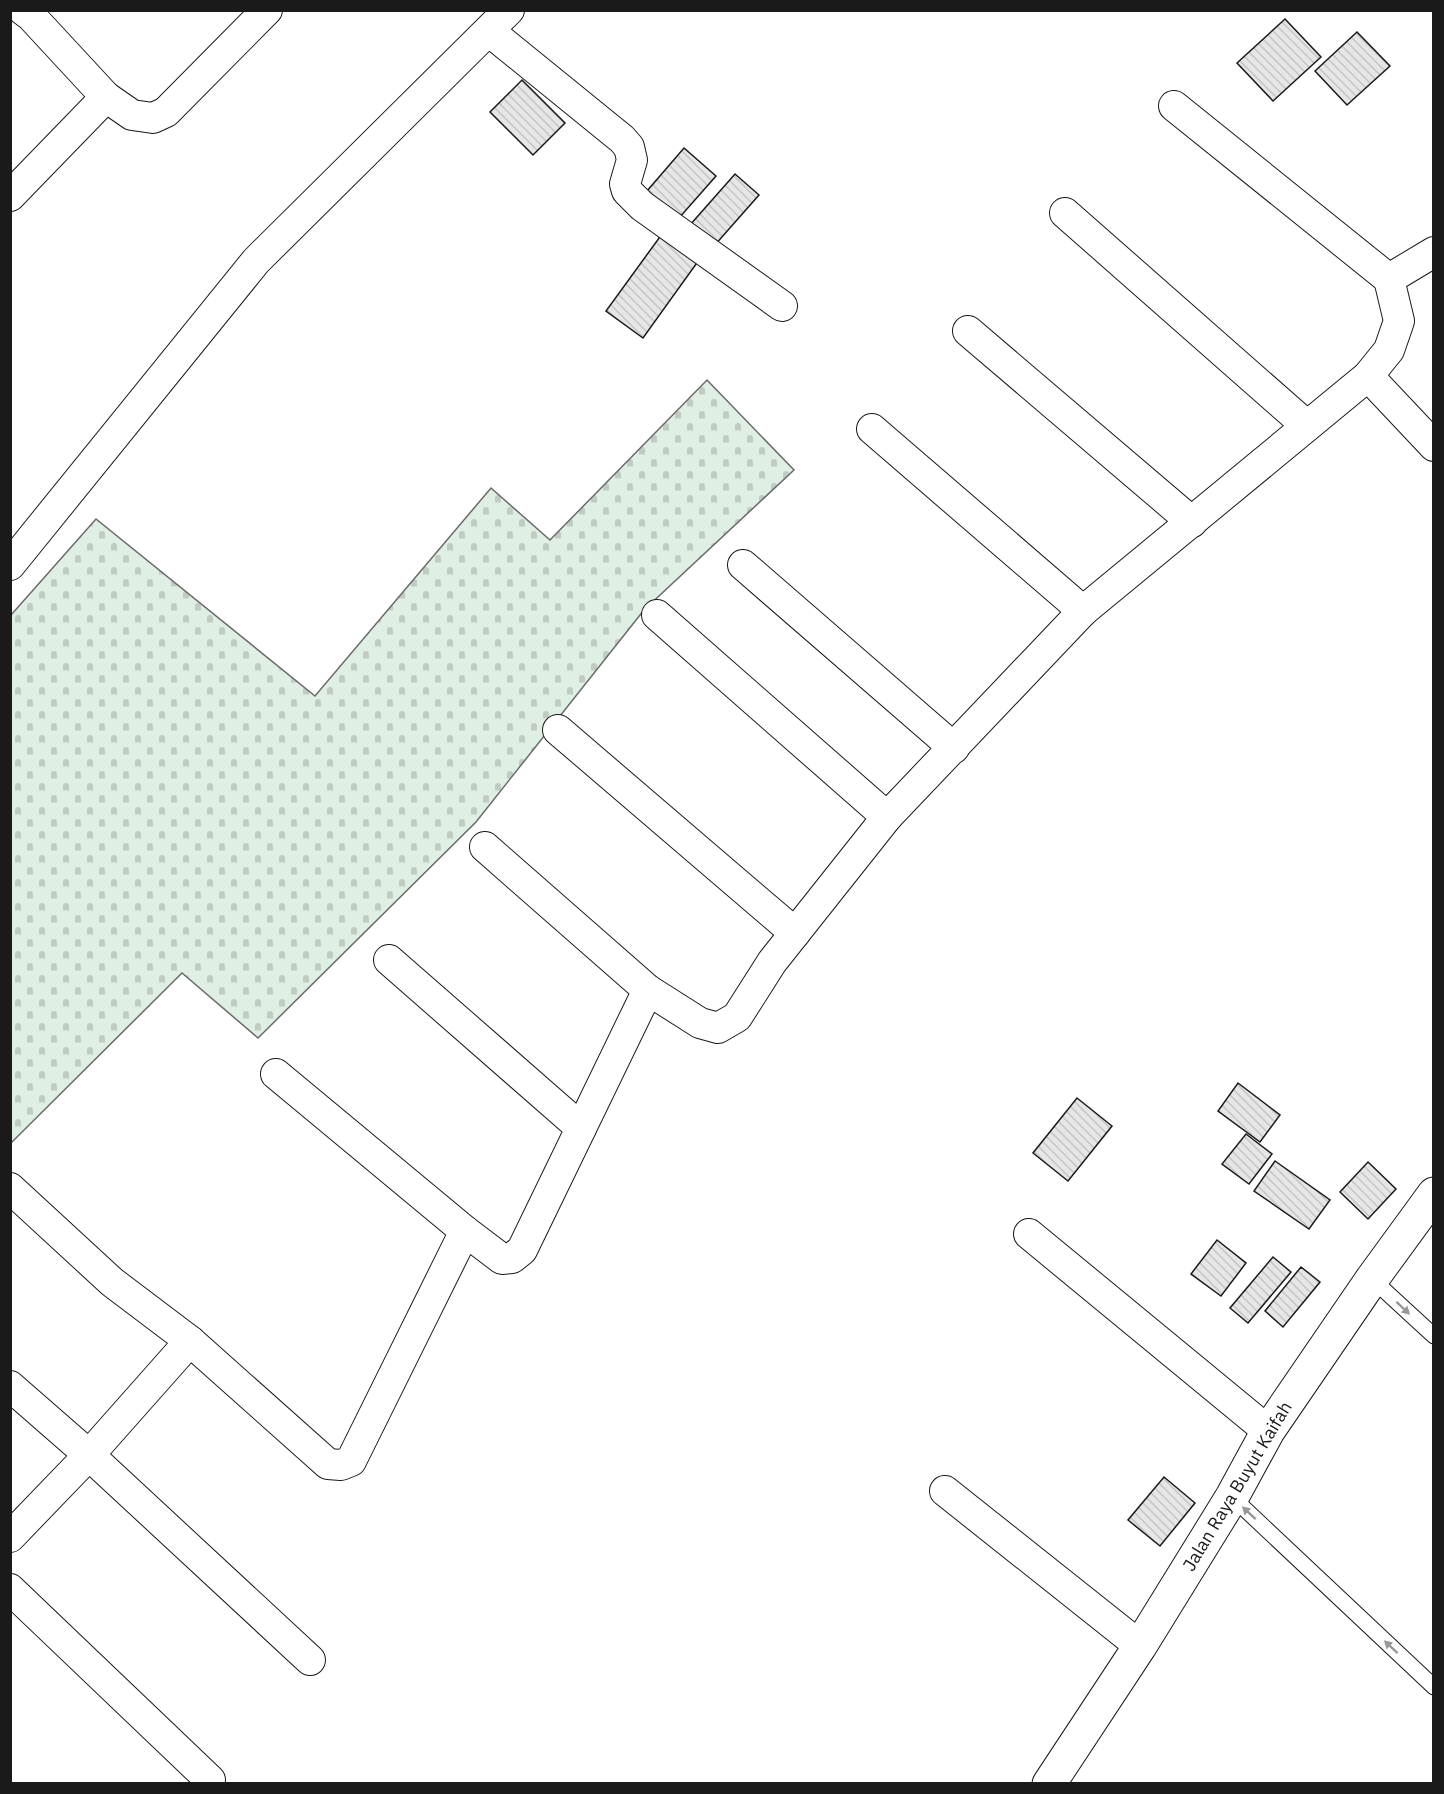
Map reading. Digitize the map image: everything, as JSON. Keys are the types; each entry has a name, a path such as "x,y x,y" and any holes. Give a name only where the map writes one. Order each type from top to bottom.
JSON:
{"street":[{"path":"30,12 106,97 132,116 153,118 166,112 267,10"},
{"path":"10,566 256,261 499,21 629,147 632,160 625,184 627,191 642,206 782,306"},
{"path":"10,196 106,97"},
{"path":"485,848 648,990 700,1023 718,1028 738,1017 772,962 887,817 1083,611 1368,376 1389,350 1400,321 1389,279 1174,106"},
{"path":"1065,213 1307,426"},
{"path":"1389,279 1434,252"},
{"path":"968,331 1192,522"},
{"path":"1368,376 1434,446"},
{"path":"873,429 1083,611"},
{"path":"743,565 954,748"},
{"path":"657,615 887,817"},
{"path":"558,730 795,933"},
{"path":"389,960 581,1128"},
{"path":"276,1074 465,1231 502,1259 512,1258 522,1250 648,990"},
{"path":"10,1188 112,1282 190,1341 328,1464 341,1465 351,1461 465,1231"},
{"name":"Jalan Raya Buyut Kaifah","path":"1049,1784 1140,1646 1232,1497 1268,1431 1372,1279 1434,1194"},
{"path":"1029,1234 1268,1431"},
{"path":"10,1537 88,1455 190,1341"},
{"path":"10,1386 310,1660"},
{"path":"945,1491 1140,1646"},
{"path":"10,1589 210,1780"}],"lane":[{"path":"1372,1279 1434,1336"},
{"path":"1232,1497 1434,1687"}],"green space":[{"path":"707,380 794,470 644,610 476,822 258,1038 182,973 11,1143 11,615 96,519 315,696 491,488 550,540"}],"building":[{"path":"1285,19 1321,57 1273,101 1237,63"},
{"path":"1357,32 1390,66 1347,105 1315,71"},
{"path":"522,80 565,123 533,155 490,112"},
{"path":"684,148 716,176 679,218 647,191"},
{"path":"735,174 759,195 714,246 690,225"},
{"path":"662,234 699,260 643,338 606,311"},
{"path":"1238,1083 1280,1115 1260,1142 1218,1111"},
{"path":"1077,1098 1112,1126 1068,1181 1033,1153"},
{"path":"1246,1134 1272,1154 1249,1184 1222,1164"},
{"path":"1275,1161 1330,1200 1309,1229 1254,1191"},
{"path":"1368,1162 1396,1189 1368,1219 1340,1192"},
{"path":"1217,1240 1246,1263 1221,1296 1191,1274"},
{"path":"1273,1257 1291,1272 1248,1323 1230,1308"},
{"path":"1301,1267 1320,1282 1283,1327 1265,1311"},
{"path":"1164,1477 1195,1503 1160,1546 1128,1520"}]}
